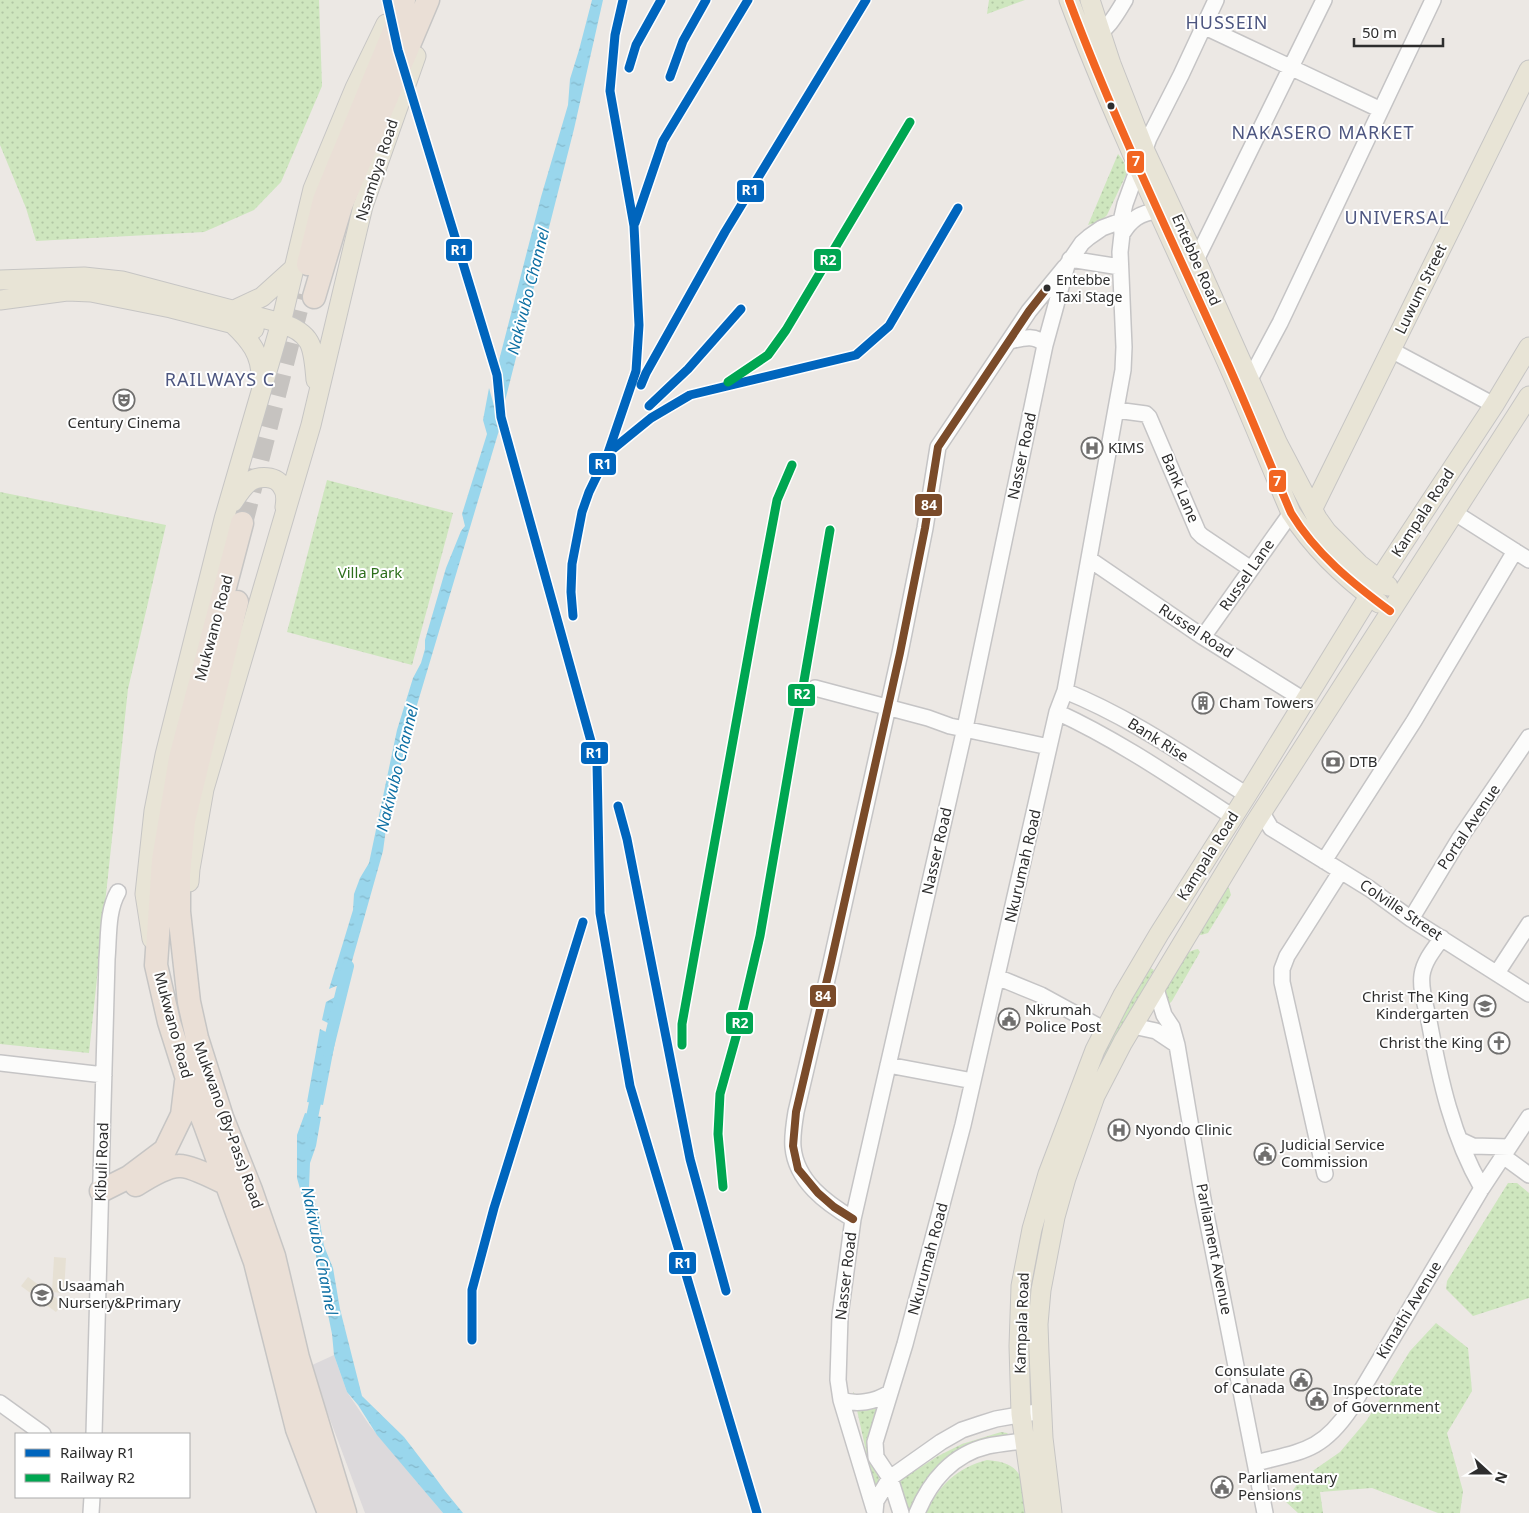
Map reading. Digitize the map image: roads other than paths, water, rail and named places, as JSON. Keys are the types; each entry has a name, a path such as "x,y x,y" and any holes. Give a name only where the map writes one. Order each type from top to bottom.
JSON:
{"highway":[{"path":"404,0 394,31 324,200 307,296 341,206 430,0"},
{"name":"Mukwano (By-Pass) Road","path":"240,522 184,821 179,875 179,912 189,1002 197,1038 222,1117 251,1190 274,1256 298,1358 345,1513"},
{"name":"Mukwano Road","path":"240,522 180,758 163,860 156,965 169,1022 186,1080 255,1262 297,1429 328,1513"},
{"path":"101,1198 165,1150 182,1115 186,1080"},
{"path":"101,1198 156,1173 180,1166 213,1176 227,1184"}],"main road":[{"path":"260,395 280,329 313,189 355,88 398,0"},
{"name":"Nsambya Road","path":"284,520 318,396 363,206 423,37 430,0"},
{"name":"Entebbe Road","path":"1069,0 1111,64 1157,211 1191,267 1226,360 1291,513 1320,553 1374,588 1401,596"},
{"name":"Entebbe Road","path":"1090,0 1092,37"},
{"name":"Luwum Street","path":"1313,508 1529,70"},
{"name":"Entebbe Road","path":"1141,160 1191,267 1250,382 1278,444 1322,526 1374,588 1390,611"},
{"path":"0,300 67,291 91,292 171,308 233,317 262,297 293,269"},
{"path":"0,280 84,277 122,281 233,317 280,329 297,338 307,337 324,327 337,312"},
{"path":"233,317 257,352 262,368 260,395 240,522"},
{"path":"307,337 314,357 318,396"},
{"name":"Kampala Road","path":"1035,1513 1021,1414 1020,1297 1032,1229 1048,1174 1092,1058 1105,1030 1159,934 1247,796 1374,588 1494,405 1529,347"},
{"name":"Kampala Road","path":"1052,1513 1043,1438 1038,1353 1039,1309 1043,1273 1055,1217 1066,1178 1095,1096 1113,1060 1156,988 1262,822 1390,611 1526,409"},
{"path":"185,963 190,868 204,788 284,520 286,497 283,486 273,478 259,478 248,483 238,494 240,522"}],"street":[{"path":"1092,37 1112,20 1125,0"},
{"name":"Nkurumah Road","path":"902,1513 890,1478 879,1464 875,1451 876,1434 924,1277 973,1080 1057,712 1065,691 1123,370 1124,347 1120,268 1121,232 1127,197 1141,160 1216,0"},
{"path":"1191,267 1324,0"},
{"path":"1250,382 1280,323 1433,0"},
{"path":"1203,26 1382,110"},
{"path":"1121,232 1138,215 1157,211"},
{"name":"Nasser Road","path":"874,1511 841,1400 838,1380 840,1316 853,1219 965,728 1045,345 1069,262 1082,243 1102,228 1121,232"},
{"path":"853,1219 818,1194 803,1177 795,1160 792,1146 793,1133 796,1112 888,707 925,528 938,447 1029,311 1069,262 1120,268"},
{"path":"1010,341 1027,337 1041,340 1045,345"},
{"path":"1391,350 1494,405"},
{"name":"Bank Lane","path":"1116,410 1146,414 1149,417 1198,532 1251,570"},
{"name":"Russel Lane","path":"1203,637 1291,513"},
{"path":"1455,513 1529,560"},
{"path":"1324,861 1414,722 1515,551"},
{"name":"Russel Road","path":"1089,559 1203,637 1304,700"},
{"path":"815,688 928,718 950,726 1049,746"},
{"name":"Bank Rise","path":"1065,691 1108,710 1247,796"},
{"name":"Bank Rise","path":"1057,712 1137,755 1233,817"},
{"path":"1137,755 1150,735"},
{"name":"Portal Avenue","path":"1411,919 1460,838 1529,737"},
{"name":"Colville Street","path":"1262,822 1370,889 1411,919 1529,994"},
{"path":"1325,1174 1287,1006 1282,969 1287,956 1341,871"},
{"name":"Kibuli Road","path":"94,1433 107,959 111,911 118,892"},
{"path":"1497,973 1529,924"},
{"path":"1442,938 1426,962 1422,984 1435,1054 1450,1116 1460,1140 1464,1156 1482,1188"},
{"path":"997,977 1041,995 1105,1030"},
{"name":"Parliament Avenue","path":"1156,988 1164,1014 1172,1027 1177,1045 1208,1223 1265,1513"},
{"path":"1133,1026 1156,1031 1177,1045"},
{"path":"0,1063 104,1075"},
{"path":"888,1065 973,1080"},
{"name":"Kimathi Avenue","path":"1256,1463 1303,1451 1327,1437 1337,1427 1482,1188 1529,1117"},
{"path":"1460,1140 1472,1146 1506,1152 1529,1176"},
{"path":"841,1400 861,1402 877,1400 889,1393"},
{"path":"0,1403 43,1433"},
{"path":"874,1511 880,1493 890,1478 941,1442 962,1430 996,1419 1042,1411"},
{"path":"917,1513 923,1498 933,1482 952,1463 979,1449 1043,1438"},
{"path":"91,1513 92,1498"}],"water":[{"path":"592,0 603,0 574,129 504,405 495,376 541,197 568,105 570,79"},
{"path":"489,388 500,427 414,715 388,814 383,851 348,981 329,989 353,910 354,894 360,878 369,863 397,730 413,678 421,663 425,649 425,640 446,568 461,531 465,526 462,514 487,434 483,420"},
{"path":"346,991 338,1028 322,1020 326,1002"},
{"path":"320,1029 336,1037 323,1105 307,1102"},
{"path":"305,1113 321,1117 316,1146 310,1163 309,1187 319,1217 324,1246 333,1268 340,1309 362,1396 404,1437 463,1513 443,1513 377,1435 358,1405 347,1392 334,1355 332,1334 309,1221 297,1178 297,1135"}],"waterway":[{"name":"Nakivubo Channel","path":"497,422 503,397"},
{"name":"Nakivubo Channel","path":"327,1051 348,966"},
{"name":"Nakivubo Channel","path":"309,1132 318,1088"}],"tunnel":[{"path":"242,523 301,294"}],"rail line":[{"name":"R1","path":"387,0 398,50 497,375 501,417 597,763 600,913 630,1086 757,1513"},
{"name":"R1","path":"573,616 571,592 572,564 582,512 589,492 608,453 636,371 639,325 634,226 610,91 615,35 623,0"},
{"name":"R1","path":"629,68 636,45 661,0"},
{"name":"R1","path":"670,77 683,41 706,0"},
{"name":"R1","path":"635,223 663,141 748,0"},
{"name":"R1","path":"641,385 725,232 866,0"},
{"name":"R2","path":"728,382 768,355 786,330 910,122"},
{"name":"R1","path":"613,449 651,418 690,395 856,355 889,326 958,208"},
{"name":"R1","path":"649,406 688,369 741,309"},
{"name":"R2","path":"682,1045 682,1024 777,500 792,465"},
{"name":"R2","path":"723,1187 718,1134 720,1094 739,1026 760,936 830,530"},
{"name":"R1","path":"618,806 627,839 690,1159 726,1291"},
{"name":"R1","path":"472,1340 472,1290 494,1208 583,922"}],"place":[{"name":"Entebbe Taxi Stage","path":"1047,288"},
{"name":"Century Cinema","path":"124,400"},
{"name":"KIMS","path":"1092,448"},
{"name":"Cham Towers","path":"1203,703"},
{"name":"DTB","path":"1333,762"},
{"name":"Christ The King Kindergarten","path":"1485,1006"},
{"name":"Nkrumah Police Post","path":"1009,1019"},
{"name":"Christ the King","path":"1499,1043"},
{"name":"Nyondo Clinic","path":"1119,1130"},
{"name":"Judicial Service Commission","path":"1265,1154"},
{"name":"Usaamah Nursery&Primary","path":"42,1295"},
{"name":"Consulate of Canada","path":"1301,1380"},
{"name":"Inspectorate of Government","path":"1317,1399"},
{"name":"Parliamentary Pensions","path":"1222,1487"}],"district":[{"name":"HUSSEIN","path":"1227,23"},
{"name":"NAKASERO MARKET","path":"1323,133"},
{"name":"UNIVERSAL","path":"1397,218"},
{"name":"RAILWAYS C","path":"220,380"}],"park label":[{"name":"Villa Park","path":"370,573"}]}
